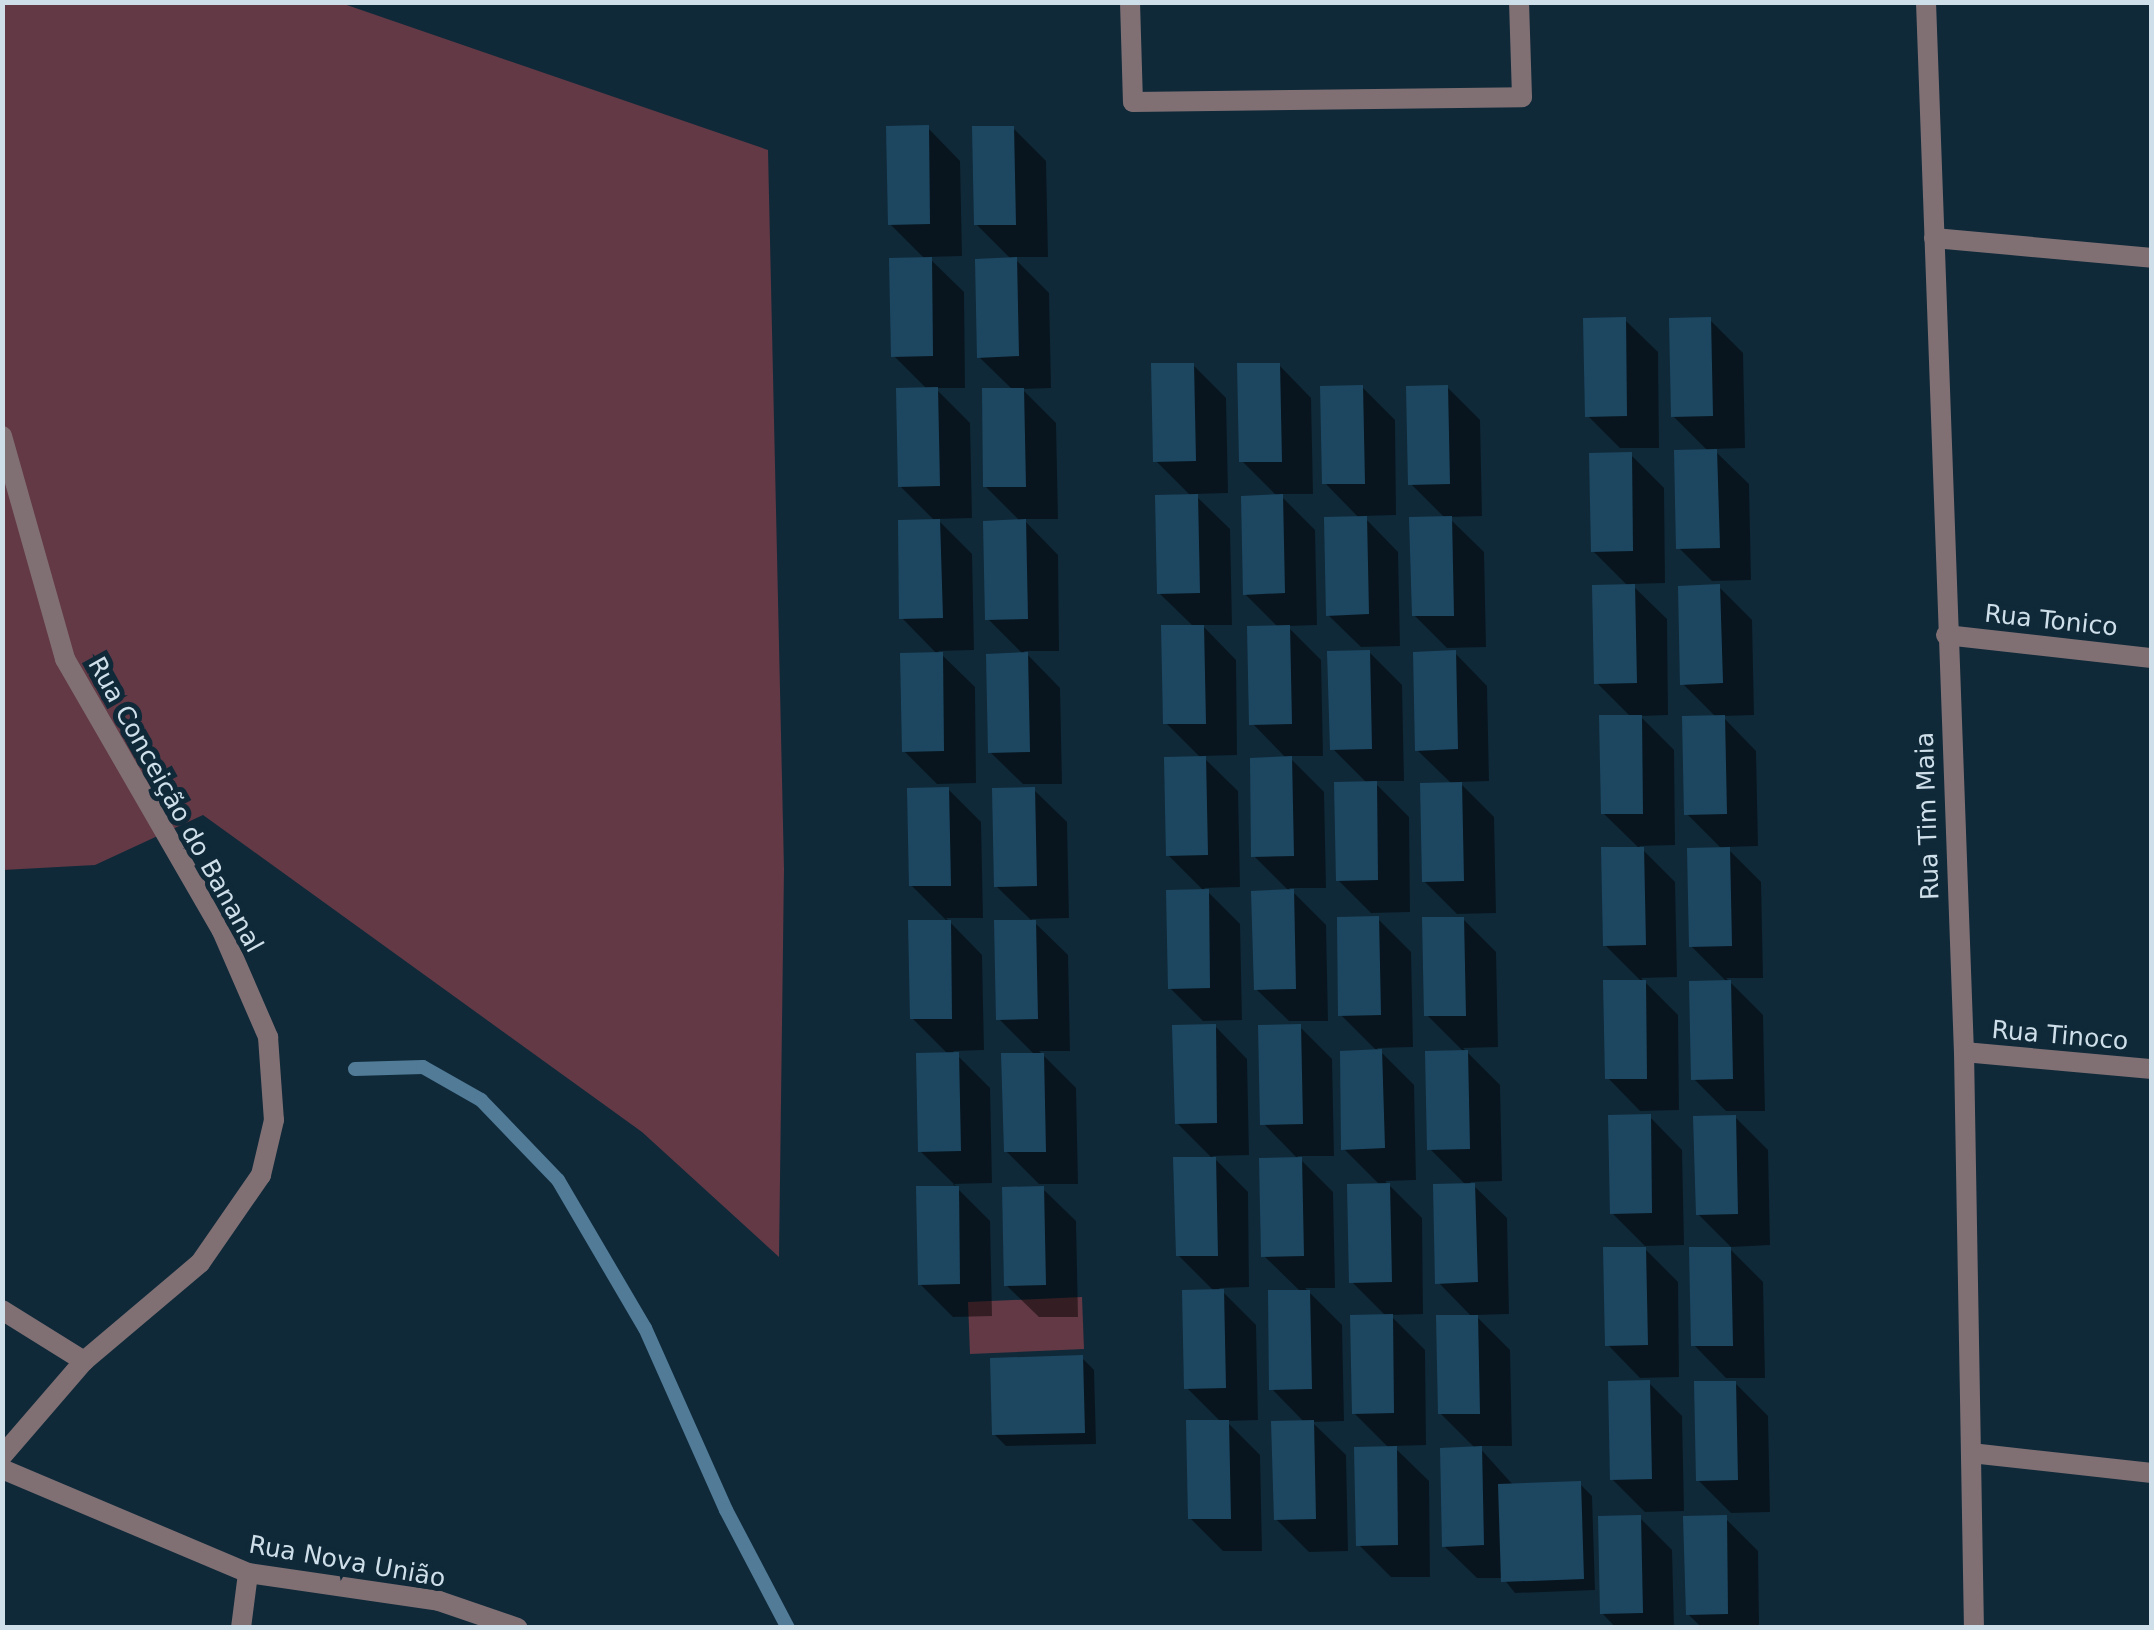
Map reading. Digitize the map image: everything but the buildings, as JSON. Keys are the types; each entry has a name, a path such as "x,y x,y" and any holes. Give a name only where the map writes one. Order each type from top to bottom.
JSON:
{"street":[{"path":"1130,2 1133,102 1522,97 1519,2"},
{"name":"Rua Tim Maia","path":"1926,2 1964,1052 1974,1628"},
{"path":"1934,238 2152,258"},
{"name":"Rua Conceição do Bananal","path":"2,436 66,658 222,931 268,1038 274,1120 261,1174 200,1263 84,1361 2,1456"},
{"name":"Rua Tonico","path":"1946,635 2152,658"},
{"name":"Rua Tinoco","path":"1964,1052 2152,1069"},
{"path":"2,1310 84,1361"},
{"path":"1971,1453 2152,1473"},
{"name":"Rua Nova União","path":"2,1468 248,1574 439,1602 518,1628"},
{"path":"241,1628 248,1574"}],"shaded area":[{"path":"2,3 341,3 768,150 784,869 779,1257 642,1132 203,815 95,865 3,870"},
{"path":"1082,1297 1084,1349 970,1354 968,1302"}],"waterway":[{"path":"355,1069 423,1067 481,1100 558,1180 645,1328 726,1510 788,1628"}]}
